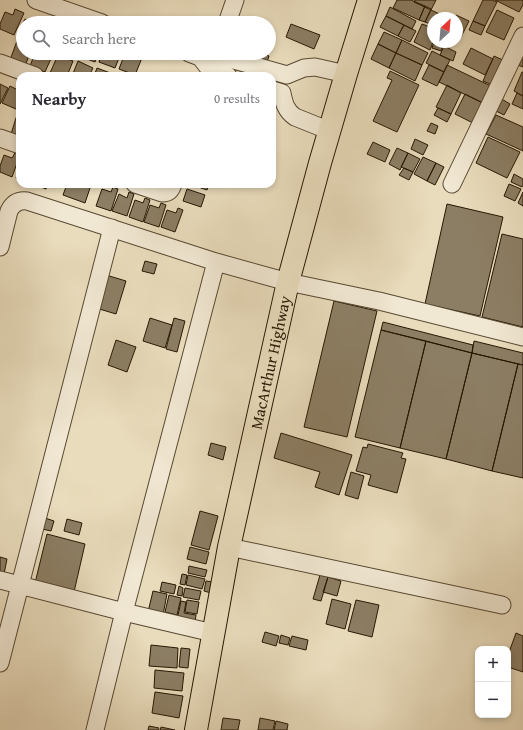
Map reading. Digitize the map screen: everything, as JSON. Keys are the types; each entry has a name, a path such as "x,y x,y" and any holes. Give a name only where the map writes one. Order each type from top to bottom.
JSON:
{"highway":[{"name":"MacArthur Highway","path":"196,730 229,547 288,282 320,164 369,0"}],"street":[{"path":"36,0 82,16"},
{"path":"229,16 235,0"},
{"path":"452,184 523,36"},
{"path":"207,61 270,72"},
{"path":"207,61 222,72"},
{"path":"0,64 23,72"},
{"path":"276,73 287,75 304,68 315,67 346,74"},
{"path":"287,75 277,91 290,114 330,131"},
{"path":"0,138 16,144"},
{"path":"147,188 162,193 167,193 171,188"},
{"path":"0,246 9,211 12,206 21,200 27,201 216,262 288,282 379,301 523,337"},
{"path":"0,662 112,228"},
{"path":"95,730 124,612 216,262"},
{"path":"229,547 502,605"},
{"path":"0,580 124,612 214,633"}],"building":[{"path":"397,0 411,0 425,6 419,20 393,8"},
{"path":"415,0 436,0 431,10 414,2"},
{"path":"483,0 492,0 497,2 485,26 473,21"},
{"path":"495,0 523,0 523,5 519,12"},
{"path":"425,6 431,9 430,12 427,12 425,22 419,20"},
{"path":"390,7 416,21 412,29 386,16"},
{"path":"15,9 24,13 23,16 16,16 16,31 14,35 0,29 0,24 5,12 13,15"},
{"path":"497,10 514,18 504,40 486,32"},
{"path":"386,16 404,25 398,36 380,27"},
{"path":"463,18 469,21 463,33"},
{"path":"473,21 485,26 481,35 469,30"},
{"path":"291,24 320,35 314,49 286,37"},
{"path":"422,24 427,26 427,48 431,48 430,50 414,42"},
{"path":"404,25 416,31 410,42 398,36"},
{"path":"384,32 402,40 396,53 378,44"},
{"path":"402,40 428,53 422,65 396,53"},
{"path":"16,44 16,60 27,60 25,66 10,60"},
{"path":"378,44 396,53 389,68 371,59"},
{"path":"432,48 442,48 441,51"},
{"path":"443,48 448,48 456,52 453,61 440,55"},
{"path":"471,48 493,59 485,75 463,64"},
{"path":"432,51 450,60 444,72 426,63"},
{"path":"396,53 422,65 415,81 389,68"},
{"path":"523,53 523,67 518,65"},
{"path":"494,56 505,61 495,86 483,81"},
{"path":"32,60 50,60 45,72 30,66"},
{"path":"56,60 73,61 69,72 50,72"},
{"path":"100,60 118,60 115,68 99,62"},
{"path":"122,60 141,60 136,72 127,72 119,69"},
{"path":"258,60 268,60 266,65 257,63"},
{"path":"78,61 93,68 91,72 74,72"},
{"path":"429,65 444,72 437,86 422,79"},
{"path":"447,65 493,87 485,104 439,82"},
{"path":"97,68 108,72 96,72"},
{"path":"390,71 419,85 397,132 373,121 392,80 387,78"},
{"path":"523,72 523,96 514,91"},
{"path":"0,84 8,88 0,104"},
{"path":"447,85 461,93 451,114 436,107"},
{"path":"10,86 16,89 16,109 2,103"},
{"path":"517,93 523,96 523,109 512,104"},
{"path":"465,94 485,104 475,124 455,114"},
{"path":"500,98 510,104 504,115 494,110"},
{"path":"438,108 451,114 447,122 434,115"},
{"path":"496,115 523,127 523,151 486,134"},
{"path":"16,118 16,136 11,134"},
{"path":"431,123 438,126 435,134 427,131"},
{"path":"488,137 520,152 507,178 476,163"},
{"path":"415,139 428,145 423,155 411,149"},
{"path":"373,142 390,150 385,162 367,154"},
{"path":"397,148 408,153 400,170 389,164"},
{"path":"16,153 16,166 12,177 0,172 0,166 4,155 12,158"},
{"path":"408,153 420,159 413,172 401,167"},
{"path":"423,157 436,163 427,181 414,174"},
{"path":"436,163 444,167 435,185 427,181"},
{"path":"404,168 413,172 409,180 399,175"},
{"path":"514,174 523,179 522,187 511,182"},
{"path":"509,184 521,189 515,201 504,196"},
{"path":"66,188 90,188 85,203 63,195"},
{"path":"113,188 118,189 111,211 96,206 102,189 111,192"},
{"path":"187,189 205,195 201,207 183,201"},
{"path":"129,192 134,194 127,216 112,211 119,194 127,198"},
{"path":"523,192 523,206 518,203"},
{"path":"145,198 150,200 143,222 129,217 135,200 143,203"},
{"path":"161,203 166,205 159,227 144,222 150,205 159,208"},
{"path":"447,204 503,217 480,316 425,304"},
{"path":"178,208 183,210 175,232 161,227 167,210 176,213"},
{"path":"502,234 523,239 523,327 482,317"},
{"path":"145,261 157,264 154,274 142,271"},
{"path":"106,275 126,281 116,314 96,308"},
{"path":"334,301 377,311 347,437 304,427"},
{"path":"150,318 172,325 165,348 143,341"},
{"path":"174,318 185,321 177,352 166,349"},
{"path":"383,322 473,345 472,353 381,330"},
{"path":"381,330 426,341 400,448 355,437"},
{"path":"116,340 136,347 127,372 108,365"},
{"path":"426,341 472,353 446,459 400,448"},
{"path":"474,341 523,353 523,365 472,353"},
{"path":"472,353 518,364 492,471 446,459"},
{"path":"518,364 523,365 523,478 492,471"},
{"path":"281,433 352,455 339,495 315,487 320,472 274,458"},
{"path":"211,443 226,447 223,460 208,455"},
{"path":"368,444 403,453 401,458 406,459 397,493 368,485 371,475 356,471 363,447 367,448"},
{"path":"351,472 364,476 358,499 345,495"},
{"path":"200,511 218,516 209,550 191,545"},
{"path":"45,518 54,521 51,531 42,529"},
{"path":"67,519 82,523 79,535 64,531"},
{"path":"47,534 85,544 74,592 35,583"},
{"path":"190,547 209,552 206,564 187,559"},
{"path":"0,557 7,559 4,574 0,573"},
{"path":"189,566 207,570 205,577 188,573"},
{"path":"182,574 187,575 185,585 180,584"},
{"path":"188,575 205,579 202,589 186,585"},
{"path":"320,575 328,577 321,601 313,599"},
{"path":"328,577 341,581 337,596 323,592"},
{"path":"206,581 213,582 211,593 204,591"},
{"path":"162,582 176,585 174,594 160,591"},
{"path":"179,586 183,588 182,596 177,595"},
{"path":"185,588 201,591 199,600 183,597"},
{"path":"153,591 167,594 163,615 148,612"},
{"path":"169,595 181,598 177,615 165,612"},
{"path":"332,599 351,604 345,629 326,624"},
{"path":"187,600 199,602 197,614 185,612"},
{"path":"356,600 379,605 372,637 348,631"},
{"path":"181,601 186,602 184,613 196,615 195,623 177,620"},
{"path":"265,632 279,636 276,646 262,642"},
{"path":"516,633 523,636 523,672 511,668 511,647"},
{"path":"281,635 290,638 288,645 279,643"},
{"path":"292,636 308,640 306,650 289,646"},
{"path":"151,645 178,648 177,668 149,666"},
{"path":"181,648 190,649 188,668 179,667"},
{"path":"155,670 184,673 182,691 154,688"},
{"path":"155,692 183,696 179,718 152,713"},
{"path":"223,718 240,720 238,730 221,730"},
{"path":"260,718 275,721 273,730 258,730"},
{"path":"276,721 288,724 287,730 274,730"},
{"path":"149,726 159,728 158,730 148,730"},
{"path":"161,727 175,730 160,730"}]}
